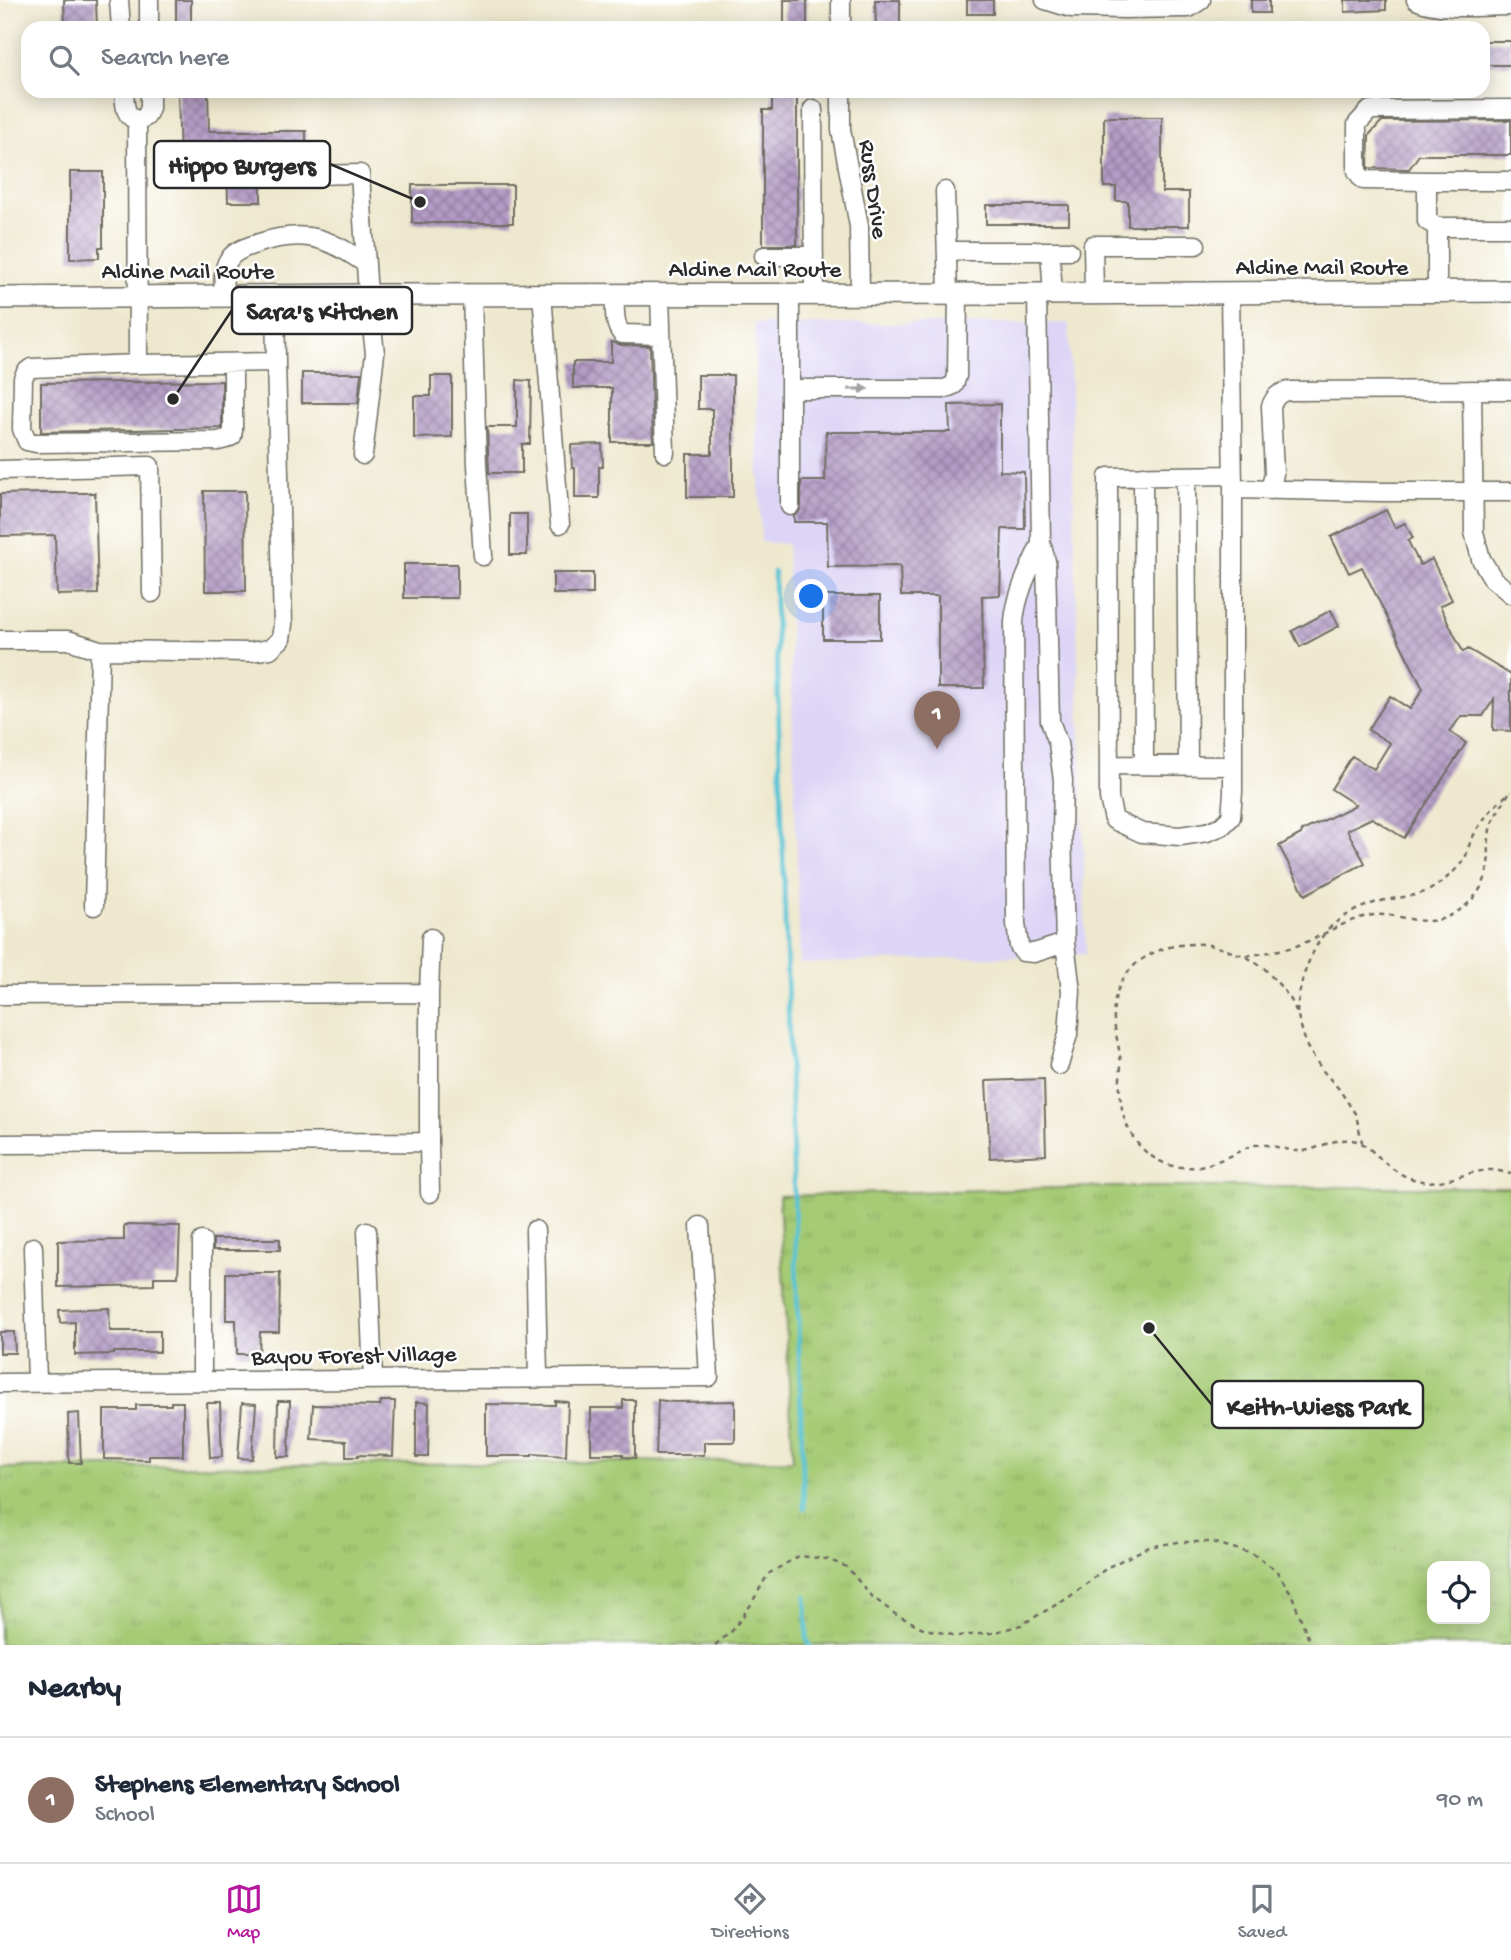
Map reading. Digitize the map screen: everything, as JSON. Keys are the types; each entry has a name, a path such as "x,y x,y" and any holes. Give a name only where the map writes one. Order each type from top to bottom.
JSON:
{"main road":[{"name":"Aldine Mail Route","path":"0,298 1511,291"}],"street":[{"path":"119,0 120,21"},
{"path":"149,0 149,21"},
{"path":"841,0 841,21"},
{"path":"1045,0 1071,8 1125,9 1189,8 1201,0"},
{"path":"1416,0 1426,5 1439,6 1506,6"},
{"path":"124,98 129,117 137,121"},
{"path":"137,121 146,117 150,98"},
{"name":"Russ Drive","path":"841,98 841,130 859,226 860,294"},
{"path":"813,109 814,294"},
{"path":"1511,109 1370,110 1357,124 1357,170 1363,180 1511,181"},
{"path":"137,121 138,364"},
{"path":"813,130 841,130"},
{"path":"309,175 360,174 368,295 375,353 363,455"},
{"path":"1427,181 1427,221 1437,227 1511,227"},
{"path":"790,389 944,388 954,384 957,376 945,191"},
{"path":"1437,227 1437,291"},
{"path":"223,296 226,266 230,257 247,247 281,236 302,235 327,241 366,264"},
{"path":"1094,293 1093,245 1196,245"},
{"path":"947,251 1069,251"},
{"path":"1050,251 1045,294 1041,543 1046,561 1051,721 1058,743 1063,780 1065,943 1071,991 1068,1034 1059,1065"},
{"path":"764,256 814,256"},
{"path":"1230,293 1233,482 1231,817 1222,826 1207,832 1180,835 1142,833 1114,820 1109,798 1108,477 1186,476 1233,482 1270,490 1511,492"},
{"path":"472,294 477,465 483,556"},
{"path":"541,294 560,524"},
{"path":"615,294 616,323 622,334 661,335"},
{"path":"660,294 665,453"},
{"path":"790,294 790,506"},
{"path":"0,640 68,640 100,650 250,652 270,649 281,639 283,624 275,295"},
{"path":"233,363 233,430 232,436 226,439 50,443 27,441 22,429 23,378 31,368 138,364 276,362"},
{"path":"1472,390 1474,531 1481,559 1493,579 1511,594"},
{"path":"1270,490 1274,474 1272,406 1281,392 1511,390"},
{"path":"0,470 150,466 152,593"},
{"path":"1143,476 1144,765"},
{"path":"1186,476 1188,765"},
{"path":"1041,543 1024,581 1015,611 1016,924 1019,946 1023,953 1034,954 1065,943"},
{"path":"94,906 100,650"},
{"path":"1109,765 1233,766"},
{"path":"430,938 430,1193"},
{"path":"0,995 429,993"},
{"path":"0,1144 429,1142"},
{"name":"Bayou Forest Village","path":"0,1383 709,1377 701,1226"},
{"path":"535,1230 538,1377"},
{"path":"367,1231 373,1379"},
{"path":"202,1241 202,1380"},
{"path":"33,1247 37,1382"}],"path":[{"path":"1244,955 1296,946 1366,916 1388,915 1426,922 1443,919 1460,911 1482,885 1489,863 1492,824 1510,793"},
{"path":"1297,1013 1306,968 1325,933 1342,918 1368,904 1418,895 1445,880 1465,858 1487,816 1510,793"},
{"path":"1362,1142 1337,1140 1300,1152 1265,1144 1256,1145 1212,1164 1189,1168 1177,1167 1143,1150 1128,1130 1121,1107 1119,1086 1121,1063 1114,1017 1117,994 1127,974 1149,954 1174,945 1210,945 1244,955 1264,968 1291,1000 1307,1047 1356,1115 1362,1142 1396,1172 1413,1180 1442,1181 1495,1170 1511,1174"},
{"path":"715,1645 732,1631 768,1574 799,1556 827,1559 847,1567 870,1595 895,1614 925,1629 958,1636 992,1633 1021,1625 1068,1598 1108,1567 1149,1547 1178,1542 1212,1542 1252,1554 1276,1570 1292,1593 1311,1645"}],"shaded area":[{"path":"1069,323 1086,954 800,964 787,544 761,542 754,324"}],"green space":[{"path":"1093,1187 1511,1187 1511,1645 0,1645 0,1468 793,1460 779,1196"}],"building":[{"path":"64,0 96,0 97,21 65,21"},
{"path":"176,0 191,0 191,21 176,21"},
{"path":"784,0 807,0 807,21 784,21"},
{"path":"875,0 900,0 900,21 876,21"},
{"path":"967,0 993,0 993,14 967,14"},
{"path":"1251,0 1269,0 1269,13 1251,13"},
{"path":"1345,0 1386,0 1386,10 1345,12"},
{"path":"1490,41 1511,41 1511,65 1490,65"},
{"path":"178,98 208,98 209,131 306,131 306,164 261,166 261,202 228,202 227,159 180,161"},
{"path":"772,98 797,98 797,245 763,245 763,110 772,110"},
{"path":"1104,117 1162,117 1162,192 1189,192 1189,226 1128,226 1128,201 1116,201 1116,187 1104,187"},
{"path":"1511,120 1511,155 1419,155 1409,169 1368,168 1369,135 1382,121"},
{"path":"70,172 103,172 103,247 99,247 99,258 70,259"},
{"path":"412,185 513,185 513,223 412,223"},
{"path":"986,205 1069,205 1069,224 986,224"},
{"path":"611,342 650,346 653,442 612,442 612,388 573,388 573,362 611,362"},
{"path":"302,373 361,373 358,403 302,403"},
{"path":"698,375 733,375 733,497 687,497 687,454 712,454 712,409 698,409"},
{"path":"431,376 452,376 452,437 414,438 414,396 431,396"},
{"path":"517,380 531,381 530,444 522,444 522,473 489,473 487,427 517,427"},
{"path":"222,381 222,428 41,432 41,383"},
{"path":"1000,404 1000,471 1024,472 1025,529 1002,529 1000,595 982,596 984,688 938,688 938,596 901,596 900,566 828,567 827,522 794,522 794,516 801,507 801,481 825,481 826,432 950,432 949,405"},
{"path":"602,444 603,467 599,467 599,498 575,498 575,468 572,468 571,445"},
{"path":"204,491 245,491 246,591 205,591"},
{"path":"95,493 98,594 57,595 55,535 0,536 0,494"},
{"path":"1386,510 1395,528 1405,523 1413,538 1408,541 1420,565 1432,559 1452,600 1440,606 1463,652 1468,649 1511,675 1511,731 1493,730 1494,699 1483,716 1461,716 1450,732 1466,743 1404,838 1372,818 1347,830 1365,863 1305,895 1279,846 1302,831 1356,805 1331,789 1352,756 1374,769 1390,743 1368,730 1390,696 1410,709 1423,689 1362,567 1349,573 1331,537"},
{"path":"510,514 527,514 527,555 510,555"},
{"path":"404,564 457,564 457,598 404,598"},
{"path":"553,573 593,573 593,594 553,594"},
{"path":"823,596 880,596 880,639 823,639"},
{"path":"1331,610 1339,626 1300,647 1292,631"},
{"path":"1044,1079 1046,1155 990,1158 986,1081"},
{"path":"124,1225 180,1226 178,1277 154,1277 154,1285 58,1287 58,1241 124,1240"},
{"path":"213,1239 280,1239 280,1250 213,1250"},
{"path":"226,1273 280,1273 279,1332 260,1332 259,1354 237,1354 236,1320 226,1320"},
{"path":"109,1308 110,1331 160,1331 160,1352 75,1355 75,1322 60,1323 59,1310"},
{"path":"0,1332 14,1332 15,1353 0,1353"},
{"path":"623,1400 635,1400 635,1458 623,1457 623,1454 591,1454 591,1408 623,1408"},
{"path":"658,1400 735,1401 735,1442 704,1442 704,1455 656,1455"},
{"path":"278,1401 290,1401 289,1457 277,1457"},
{"path":"381,1401 395,1401 393,1456 346,1457 346,1441 311,1439 313,1405 380,1406"},
{"path":"555,1401 568,1402 566,1456 486,1456 486,1404 555,1405"},
{"path":"171,1402 183,1402 183,1456 149,1456 149,1460 104,1459 104,1410 136,1410 136,1405 171,1405"},
{"path":"416,1402 429,1403 428,1457 416,1457"},
{"path":"207,1403 220,1403 222,1457 210,1458"},
{"path":"242,1403 256,1404 252,1459 238,1458"},
{"path":"79,1413 81,1463 69,1463 68,1414"}],"waterway":[{"path":"774,572 804,1508"},
{"path":"806,1596 807,1640 810,1645"}],"place":[{"name":"Hippo Burgers","path":"420,202"},
{"name":"Sara's Kitchen","path":"173,399"},
{"name":"Stephens Elementary School","path":"937,749"},
{"name":"Keith-Wiess Park","path":"1149,1328"}]}
